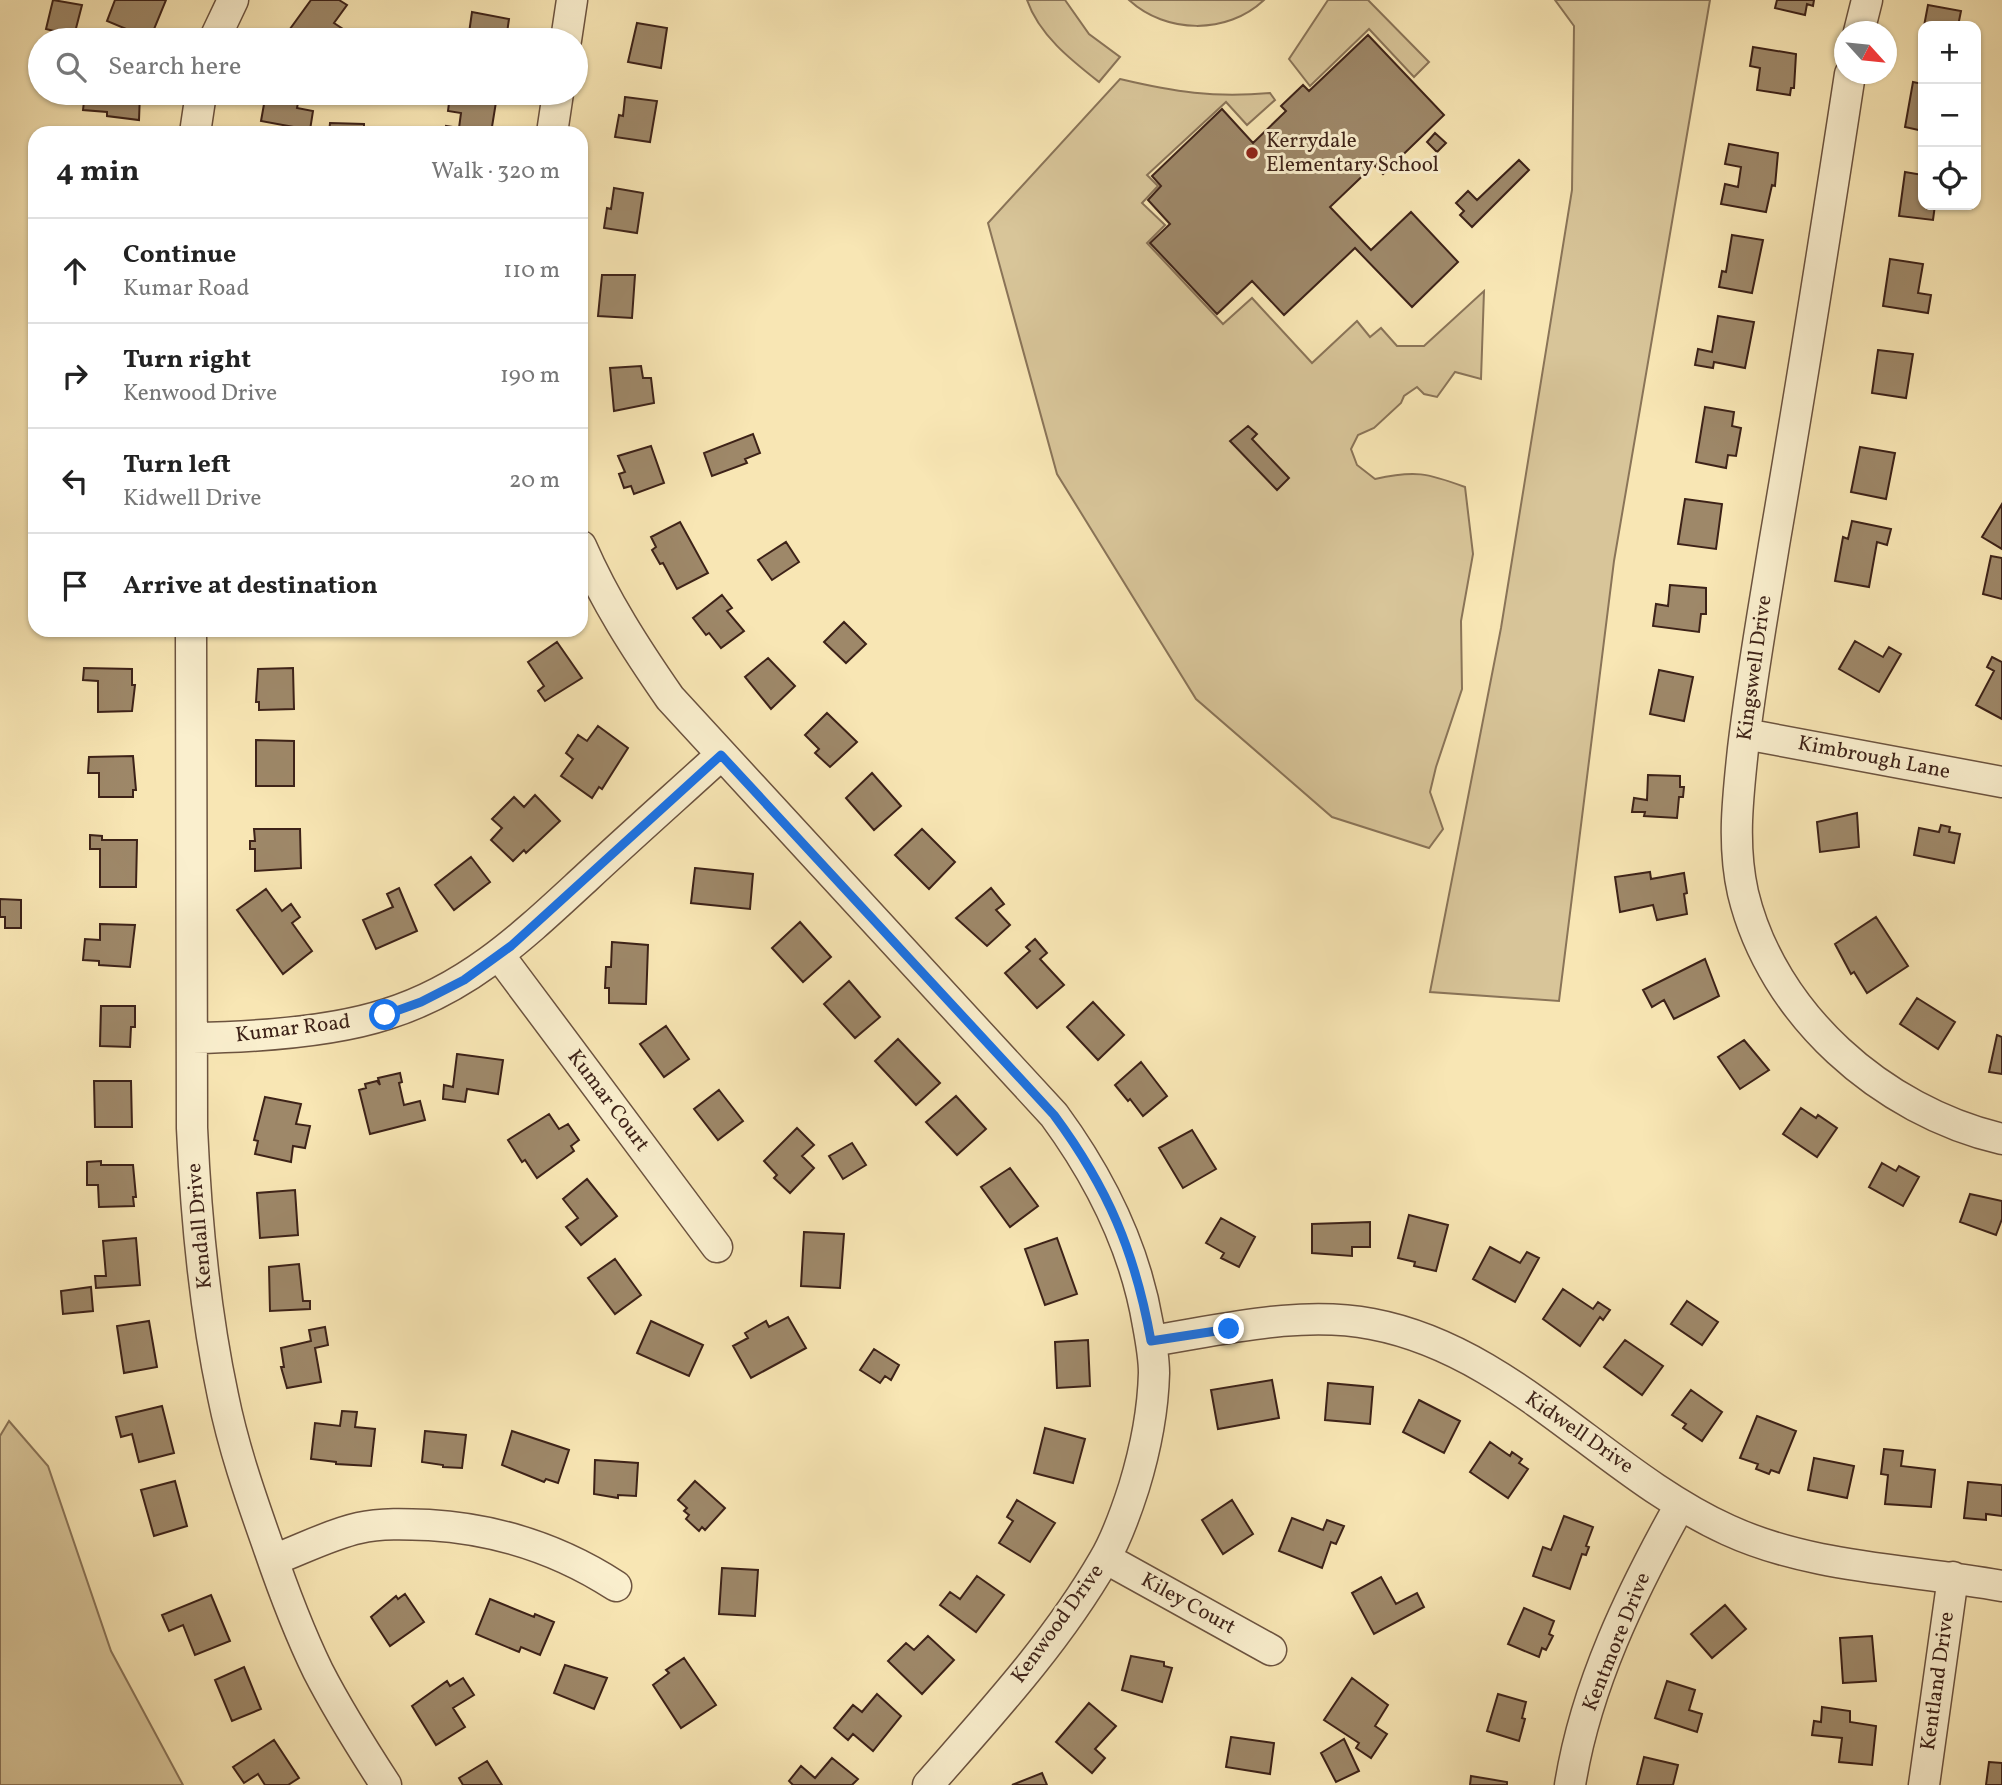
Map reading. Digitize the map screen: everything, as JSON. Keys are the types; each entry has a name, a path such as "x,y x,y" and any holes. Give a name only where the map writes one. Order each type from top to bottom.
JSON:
{"street":[{"path":"220,28 233,0"},
{"path":"568,28 572,0"},
{"path":"1862,21 1867,0"},
{"name":"Kingswell Drive","path":"1848,84 1816,298 1755,657 1736,814 1737,849 1743,892 1755,933 1774,972 1798,1008 1822,1035 1859,1068 1899,1096 1943,1119 2002,1139"},
{"path":"196,126 199,105"},
{"path":"553,126 556,105"},
{"name":"Kenwood Drive","path":"588,562 626,635 670,698 1054,1115 1079,1149 1105,1193 1129,1250 1144,1300 1154,1372 1149,1423 1141,1464 1126,1513 1105,1558 1070,1615 1024,1675 928,1785"},
{"name":"Kendall Drive","path":"191,637 192,1128 196,1210 207,1312 226,1410 245,1480 293,1616 346,1723 386,1785"},
{"name":"Kimbrough Lane","path":"1745,734 2002,782"},
{"name":"Kumar Road","path":"192,1038 241,1037 314,1030 385,1015 421,1002 464,980 499,955 721,755"},
{"name":"Kumar Court","path":"499,955 717,1247"},
{"name":"Kidwell Drive","path":"1151,1341 1265,1323 1318,1320 1371,1323 1451,1350 1497,1375 1681,1506 1729,1530 1777,1549 1829,1561 2002,1586"},
{"name":"Kentmore Drive","path":"1570,1785 1589,1706 1614,1637 1644,1570 1681,1506"},
{"path":"272,1560 358,1528 407,1524 464,1527 512,1537 558,1553 617,1586"},
{"name":"Kiley Court","path":"1105,1558 1271,1650"},
{"name":"Kentland Drive","path":"1924,1785 1953,1577"}],"shaded area":[{"path":"1027,0 1065,0 1089,34 1120,57 1099,82 1067,56 1048,36 1032,13"},
{"path":"1129,0 1264,0 1232,20 1196,26 1160,19"},
{"path":"1328,0 1368,0 1429,62 1414,77 1369,29 1310,86 1289,59"},
{"path":"1555,0 1710,0 1614,561 1559,1001 1430,992 1501,628 1572,190 1574,26"},
{"path":"1120,79 1194,93 1270,93 1275,100 1247,125 1226,102 1147,175 1158,186 1142,203 1165,225 1147,243 1223,324 1252,298 1312,363 1357,321 1370,337 1381,328 1397,346 1424,346 1484,291 1481,379 1455,372 1437,397 1424,394 1417,387 1404,396 1401,403 1374,428 1358,435 1351,449 1357,465 1375,479 1401,474 1421,474 1465,487 1473,554 1461,621 1462,689 1430,792 1443,829 1429,848 1332,817 1196,699 1057,474 988,223"},
{"path":"9,1421 48,1466 111,1651 183,1785 0,1785 0,1436"}],"building":[{"path":"53,0 82,5 76,28 46,28"},
{"path":"115,0 166,0 155,28 124,28 107,21"},
{"path":"311,0 339,0 347,5 334,23 342,28 291,28"},
{"path":"1777,0 1814,0 1813,6 1807,4 1805,15 1775,8"},
{"path":"1928,5 1961,11 1959,21 1925,21"},
{"path":"472,12 509,19 508,28 470,28"},
{"path":"637,23 667,28 661,68 628,62"},
{"name":"Kerrydale Elementary School","path":"1368,35 1444,115 1383,174 1374,165 1330,207 1371,250 1411,212 1458,262 1412,307 1355,248 1284,315 1252,281 1217,314 1150,243 1170,224 1148,200 1161,186 1152,176 1222,109 1253,143 1286,111 1281,106 1303,85 1309,91"},
{"path":"1753,47 1796,54 1794,88 1791,88 1790,95 1757,90 1760,68 1750,66"},
{"path":"1913,82 1918,83 1918,130 1905,127"},
{"path":"625,97 657,101 650,142 615,137 619,115 623,116"},
{"path":"84,105 140,105 139,120 107,116 107,112 83,110"},
{"path":"264,105 298,105 297,108 313,111 311,126 288,126 261,121"},
{"path":"449,105 496,105 492,126 459,126 461,113 448,111"},
{"path":"330,123 364,124 364,126 330,126"},
{"path":"1435,133 1446,143 1437,152 1427,142"},
{"path":"1729,144 1778,153 1775,186 1772,185 1766,212 1721,204 1725,184 1738,187 1741,167 1725,164"},
{"path":"1519,160 1529,170 1472,227 1460,215 1464,211 1456,203 1468,191 1477,200"},
{"path":"1905,172 1918,174 1918,210 1934,210 1933,220 1899,216"},
{"path":"614,188 643,193 637,233 604,228 607,208 611,209"},
{"path":"1732,235 1763,240 1752,293 1719,287 1722,271 1726,272"},
{"path":"1890,259 1923,264 1918,293 1931,295 1928,313 1883,306"},
{"path":"602,275 635,275 632,318 598,316"},
{"path":"1718,316 1754,322 1745,368 1714,362 1713,368 1695,365 1698,349 1712,352"},
{"path":"1878,350 1913,354 1906,398 1872,393"},
{"path":"641,366 643,378 651,378 654,403 614,411 610,368"},
{"path":"1705,407 1734,412 1732,426 1741,428 1736,456 1728,455 1726,468 1696,462"},
{"path":"1248,426 1257,434 1252,439 1289,478 1277,490 1230,441"},
{"path":"753,434 760,453 745,459 747,463 712,476 704,453"},
{"path":"651,446 664,483 634,494 631,486 624,488 619,474 625,472 618,456"},
{"path":"1860,447 1895,453 1886,499 1851,492"},
{"path":"1685,499 1722,504 1716,549 1678,544"},
{"path":"2002,504 2002,549 1982,537"},
{"path":"1852,521 1891,529 1887,545 1877,542 1869,587 1835,581 1843,537 1848,539"},
{"path":"680,522 708,573 677,589 663,563 660,564 652,550 656,547 651,537"},
{"path":"786,542 799,562 772,580 758,560"},
{"path":"1991,556 2002,558 2002,599 1983,594"},
{"path":"1670,585 1706,588 1706,614 1701,614 1699,632 1653,626 1656,604 1668,606"},
{"path":"722,595 732,608 727,611 744,631 721,648 693,618"},
{"path":"844,622 866,644 846,663 824,642"},
{"path":"1855,641 1883,657 1889,647 1901,654 1879,692 1839,669"},
{"path":"557,642 582,678 545,701 538,691 544,686 528,662"},
{"path":"1992,657 2002,662 2002,719 1976,705 1994,671 1987,667"},
{"path":"768,658 795,686 771,709 745,677"},
{"path":"84,668 132,669 132,685 135,685 132,711 98,712 98,681 83,680"},
{"path":"293,668 294,709 259,710 259,702 256,702 258,669"},
{"path":"1659,670 1693,677 1684,721 1650,714"},
{"path":"827,713 857,742 830,767 815,753 819,749 805,735"},
{"path":"598,726 628,748 602,789 599,787 592,798 561,776 573,759 566,753 578,735 587,741"},
{"path":"256,740 294,741 294,786 256,786"},
{"path":"133,756 136,790 133,790 133,797 99,797 99,773 88,773 89,757"},
{"path":"872,773 901,806 874,830 846,798"},
{"path":"1648,775 1680,776 1680,787 1684,787 1683,797 1679,797 1677,818 1644,816 1645,812 1632,812 1634,798 1647,800"},
{"path":"535,795 560,821 526,853 524,850 513,861 491,840 502,828 492,819 514,797 524,807"},
{"path":"1857,813 1859,847 1820,852 1817,822"},
{"path":"1941,825 1950,827 1949,832 1960,834 1954,863 1914,855 1919,828 1939,832"},
{"path":"254,829 300,829 301,868 255,871 255,849 250,849 250,841 255,841"},
{"path":"922,829 955,862 929,889 895,855"},
{"path":"90,835 102,836 102,840 137,840 136,887 100,887 100,849 90,849"},
{"path":"471,857 490,882 454,910 435,885"},
{"path":"695,868 753,874 750,909 691,903"},
{"path":"1650,872 1651,879 1684,873 1687,914 1657,920 1653,905 1620,912 1615,877"},
{"path":"399,888 417,931 376,949 363,920 393,907 387,894"},
{"path":"991,888 1004,904 996,910 1010,925 987,946 956,918"},
{"path":"266,889 282,911 291,904 300,917 292,923 312,951 283,974 237,910"},
{"path":"0,899 21,900 21,928 5,928 5,917 0,917"},
{"path":"1876,917 1908,966 1867,993 1854,972 1851,974 1835,944"},
{"path":"800,922 831,957 803,982 772,948"},
{"path":"100,924 135,925 130,967 99,965 99,961 83,960 85,939 100,940"},
{"path":"1035,939 1047,953 1040,959 1064,985 1037,1008 1005,973 1030,951 1026,947"},
{"path":"612,942 648,945 646,1004 609,1003 609,988 605,988 606,967 611,967"},
{"path":"1705,959 1719,996 1674,1019 1664,1000 1652,1007 1643,990"},
{"path":"849,981 880,1017 855,1038 824,1004"},
{"path":"1917,998 1955,1022 1938,1049 1900,1024"},
{"path":"1093,1002 1124,1035 1098,1060 1067,1027"},
{"path":"101,1006 135,1006 135,1027 131,1027 130,1047 100,1046"},
{"path":"666,1026 689,1059 664,1077 640,1044"},
{"path":"1997,1035 2002,1037 2002,1074 1989,1072"},
{"path":"898,1039 940,1083 916,1105 875,1061"},
{"path":"1744,1040 1769,1070 1740,1089 1718,1057"},
{"path":"457,1054 503,1060 498,1094 467,1089 465,1102 443,1099 444,1085 453,1087"},
{"path":"1141,1062 1167,1096 1143,1116 1115,1085"},
{"path":"400,1073 402,1082 399,1083 404,1105 420,1101 425,1120 370,1134 359,1090 366,1088 365,1084 377,1081 380,1085 378,1078"},
{"path":"94,1081 131,1081 132,1127 95,1127"},
{"path":"719,1090 743,1121 718,1140 694,1109"},
{"path":"956,1096 986,1129 957,1155 926,1122"},
{"path":"265,1097 301,1104 296,1124 310,1126 305,1148 293,1146 291,1162 255,1154 258,1141 254,1140"},
{"path":"1801,1108 1816,1118 1818,1115 1837,1128 1817,1157 1783,1134"},
{"path":"549,1114 559,1129 568,1124 579,1140 571,1146 574,1151 537,1178 525,1160 522,1162 508,1140"},
{"path":"797,1128 814,1145 802,1156 814,1168 790,1193 774,1178 777,1175 764,1161"},
{"path":"1192,1130 1216,1169 1183,1188 1159,1148"},
{"path":"852,1143 866,1165 843,1179 829,1156"},
{"path":"101,1161 101,1165 133,1165 136,1197 133,1197 134,1206 99,1207 98,1185 87,1185 87,1162"},
{"path":"1882,1163 1896,1171 1899,1166 1919,1177 1903,1206 1869,1187"},
{"path":"1010,1168 1038,1206 1010,1227 981,1187"},
{"path":"587,1179 617,1216 581,1245 566,1227 578,1218 563,1199"},
{"path":"295,1190 298,1235 260,1238 257,1193"},
{"path":"1970,1194 2002,1201 2002,1219 1996,1235 1960,1222"},
{"path":"1409,1215 1448,1225 1436,1271 1414,1266 1415,1262 1398,1258"},
{"path":"1221,1218 1255,1237 1239,1267 1221,1258 1224,1253 1206,1243"},
{"path":"1370,1222 1370,1247 1352,1247 1352,1256 1312,1253 1312,1224"},
{"path":"804,1232 844,1234 840,1288 801,1286"},
{"path":"136,1238 140,1285 96,1288 95,1276 106,1276 103,1241"},
{"path":"1057,1238 1077,1294 1045,1305 1025,1249"},
{"path":"1490,1247 1520,1263 1527,1252 1539,1258 1515,1302 1473,1279"},
{"path":"615,1259 641,1295 615,1314 588,1278"},
{"path":"299,1264 303,1301 310,1301 310,1309 270,1311 269,1267"},
{"path":"91,1287 93,1311 63,1314 61,1291"},
{"path":"1563,1289 1593,1309 1598,1302 1610,1310 1603,1320 1600,1317 1580,1346 1543,1319"},
{"path":"1687,1301 1718,1322 1702,1345 1671,1324"},
{"path":"788,1317 806,1348 751,1378 733,1346 748,1338 745,1333 766,1321 769,1327"},
{"path":"149,1321 157,1367 124,1373 117,1326"},
{"path":"651,1321 703,1345 689,1376 637,1353"},
{"path":"325,1327 328,1345 315,1348 321,1382 287,1388 281,1367 284,1367 281,1348 311,1341 309,1330"},
{"path":"1088,1340 1090,1386 1057,1388 1055,1342"},
{"path":"1625,1340 1663,1366 1642,1395 1604,1367"},
{"path":"874,1349 899,1365 891,1380 885,1376 880,1383 860,1370"},
{"path":"1272,1380 1279,1418 1218,1429 1211,1390"},
{"path":"1328,1383 1373,1387 1370,1424 1325,1420"},
{"path":"1691,1390 1722,1412 1702,1441 1683,1428 1686,1424 1672,1415"},
{"path":"1419,1400 1460,1421 1444,1453 1403,1432"},
{"path":"162,1406 174,1453 139,1462 132,1434 121,1437 116,1417"},
{"path":"342,1411 357,1412 355,1427 375,1429 371,1466 311,1459 315,1423 340,1426"},
{"path":"1757,1416 1796,1431 1779,1473 1771,1470 1769,1474 1756,1469 1758,1464 1740,1458"},
{"path":"1045,1428 1085,1439 1073,1483 1034,1473"},
{"path":"425,1431 466,1435 462,1468 422,1462"},
{"path":"512,1431 569,1450 558,1483 546,1479 544,1482 502,1465"},
{"path":"1490,1442 1510,1456 1512,1452 1522,1459 1519,1463 1528,1469 1508,1498 1470,1472"},
{"path":"1884,1449 1903,1451 1901,1466 1935,1470 1931,1507 1885,1504 1888,1475 1881,1474"},
{"path":"1814,1458 1854,1466 1847,1498 1808,1490"},
{"path":"595,1460 638,1463 636,1496 618,1495 618,1498 594,1494"},
{"path":"175,1481 187,1526 154,1536 141,1490"},
{"path":"695,1481 725,1508 705,1530 702,1527 699,1531 686,1519 689,1515 684,1511 687,1508 678,1500"},
{"path":"1968,1482 2002,1485 2002,1516 1986,1514 1986,1520 1964,1518"},
{"path":"1017,1500 1055,1523 1030,1562 999,1543 1013,1521 1007,1517"},
{"path":"1232,1500 1253,1534 1223,1554 1202,1520"},
{"path":"1564,1516 1593,1527 1586,1546 1589,1547 1586,1555 1582,1554 1570,1589 1533,1576 1543,1547 1551,1550"},
{"path":"1292,1518 1323,1530 1327,1520 1344,1526 1336,1544 1331,1542 1322,1568 1279,1551"},
{"path":"722,1568 758,1570 755,1616 719,1614"},
{"path":"977,1576 1004,1595 976,1632 940,1605 950,1592 960,1599"},
{"path":"1381,1577 1396,1604 1417,1593 1424,1607 1374,1634 1352,1593"},
{"path":"405,1594 424,1622 390,1646 371,1617 396,1596 398,1599"},
{"path":"211,1595 230,1641 195,1655 183,1625 169,1631 162,1615"},
{"path":"490,1599 554,1622 540,1655 521,1647 519,1652 476,1634"},
{"path":"1725,1605 1746,1629 1712,1658 1691,1634"},
{"path":"1524,1608 1554,1621 1549,1634 1553,1636 1546,1650 1542,1648 1539,1657 1508,1644"},
{"path":"928,1636 954,1660 922,1694 888,1661 906,1643 914,1650"},
{"path":"1872,1636 1876,1681 1843,1683 1840,1638"},
{"path":"1131,1656 1164,1662 1164,1666 1172,1668 1162,1702 1122,1690"},
{"path":"684,1658 716,1705 681,1728 653,1685 669,1673 666,1670"},
{"path":"565,1665 607,1678 594,1709 554,1693"},
{"path":"244,1667 261,1709 232,1721 215,1680"},
{"path":"463,1678 474,1695 453,1708 465,1727 436,1745 412,1706 447,1681 450,1686"},
{"path":"1352,1678 1388,1705 1375,1726 1387,1734 1371,1758 1356,1748 1359,1743 1324,1720"},
{"path":"1667,1681 1695,1690 1689,1710 1702,1714 1697,1732 1655,1718"},
{"path":"877,1694 901,1716 873,1751 853,1734 848,1740 834,1728 853,1705 862,1712"},
{"path":"1498,1694 1526,1702 1519,1741 1487,1731"},
{"path":"1089,1703 1116,1726 1095,1749 1105,1758 1092,1773 1056,1742"},
{"path":"1822,1707 1850,1711 1850,1722 1876,1726 1872,1765 1839,1762 1842,1738 1812,1735 1814,1721 1821,1722"},
{"path":"1231,1737 1274,1743 1270,1774 1226,1767"},
{"path":"1344,1739 1359,1771 1336,1782 1321,1753"},
{"path":"274,1740 299,1778 288,1785 265,1785 258,1774 244,1783 233,1767"},
{"path":"1644,1757 1678,1765 1673,1785 1637,1785"},
{"path":"832,1758 858,1779 852,1785 793,1785 789,1781 801,1766 815,1778"},
{"path":"487,1761 502,1785 463,1785 459,1778"},
{"path":"1989,1762 2002,1763 2002,1785 1986,1785"},
{"path":"1042,1773 1047,1785 1012,1785"},
{"path":"1471,1776 1507,1782 1507,1785 1470,1785"}],"place":[{"name":"Kerrydale Elementary School","path":"1252,153"}],"route":[{"path":"385,1015 421,1002 464,980 511,946 721,755 1054,1115 1079,1149 1105,1193 1129,1250 1144,1300 1151,1341 1229,1329"}]}
